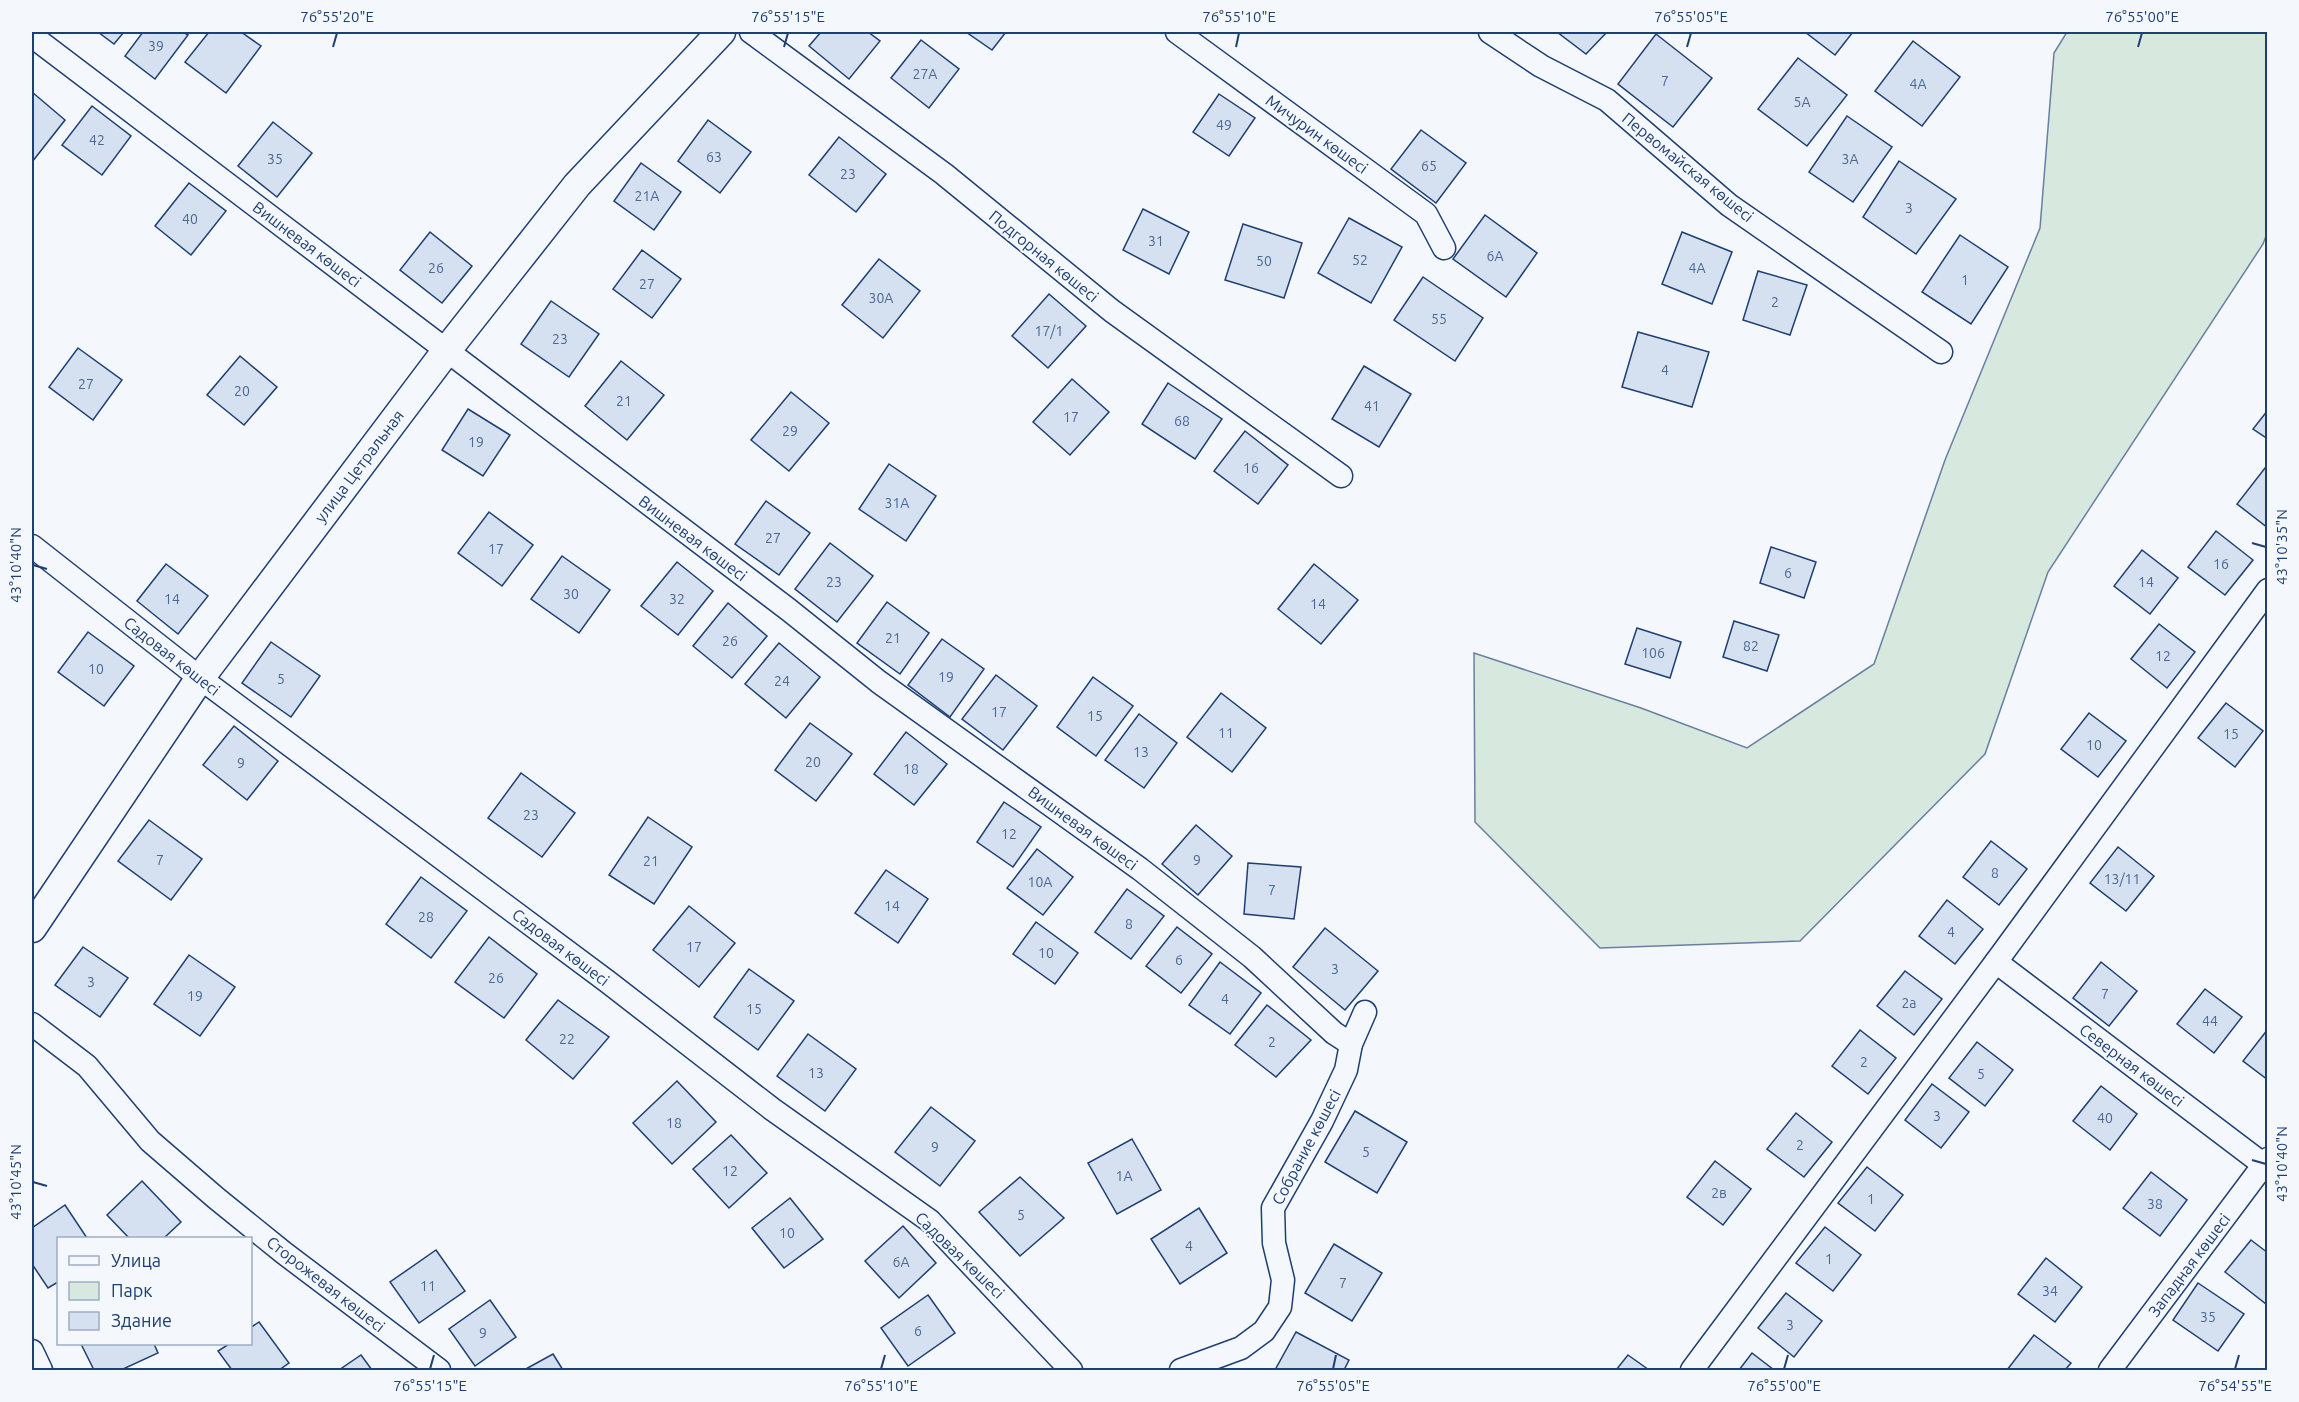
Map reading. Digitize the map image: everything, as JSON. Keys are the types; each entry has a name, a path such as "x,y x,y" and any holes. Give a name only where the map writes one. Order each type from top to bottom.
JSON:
{"street":[{"name":"улица Цетральная","path":"32,928 200,678 447,350 577,185 721,32"},
{"name":"Подгорная көшесі","path":"751,32 944,174 1112,311 1341,476"},
{"name":"Мичурин көшесі","path":"1177,32 1426,214 1444,248"},
{"name":"Первомайская көшесі","path":"1490,32 1541,66 1607,100 1729,204 1941,352"},
{"name":"Вишневая көшесі","path":"32,36 789,610 879,682 1140,869 1252,957 1334,1033 1351,1044"},
{"name":"Садовая көшесі","path":"32,546 200,678 608,982 772,1109 930,1221 1071,1371"},
{"path":"1692,1371 2268,590"},
{"name":"Северная көшесі","path":"1995,962 2266,1164"},
{"name":"Собрание көшесі","path":"1181,1371 1241,1348 1264,1331 1280,1307 1283,1280 1274,1243 1273,1208 1322,1121 1346,1070 1351,1044 1365,1012"},
{"name":"Сторожевая көшесі","path":"32,1024 87,1066 150,1141 207,1191 439,1371"},
{"name":"Западная көшесі","path":"2110,1371 2266,1164"},
{"path":"32,1351 41,1371"}],"green space":[{"path":"2067,32 2267,32 2268,231 2263,244 2048,572 1985,754 1800,941 1600,948 1475,822 1474,653 1641,708 1747,748 1874,664 1945,460 2040,228 2054,53"}],"building":[{"path":"98,32 124,32 114,44"},
{"path":"143,32 183,32 188,35 155,79 125,56"},
{"path":"209,32 241,32 261,46 226,93 185,62"},
{"path":"821,32 868,32 880,41 849,79 809,46"},
{"path":"966,32 1006,32 992,50"},
{"path":"1557,32 1607,32 1586,54"},
{"path":"1805,32 1853,32 1835,55"},
{"path":"1656,34 1712,78 1673,127 1618,84"},
{"path":"921,40 959,69 929,108 891,78"},
{"path":"1913,41 1960,77 1922,126 1875,91"},
{"path":"1798,58 1847,95 1807,146 1758,109"},
{"path":"32,92 65,120 32,162"},
{"path":"1219,94 1255,118 1229,156 1193,132"},
{"path":"92,106 131,136 102,175 62,145"},
{"path":"1847,116 1892,147 1853,202 1809,172"},
{"path":"708,120 751,152 720,193 678,161"},
{"path":"273,122 312,153 277,197 238,166"},
{"path":"1421,130 1466,163 1436,203 1391,169"},
{"path":"839,137 886,174 856,212 809,175"},
{"path":"1899,161 1956,199 1916,254 1863,217"},
{"path":"641,163 681,192 654,230 614,201"},
{"path":"189,183 226,211 191,255 155,226"},
{"path":"1143,209 1189,232 1169,274 1123,250"},
{"path":"1485,215 1537,253 1506,297 1453,259"},
{"path":"1349,218 1402,247 1371,303 1318,273"},
{"path":"1243,224 1302,243 1284,298 1225,280"},
{"path":"430,232 472,266 442,303 400,270"},
{"path":"1682,232 1732,252 1712,304 1662,284"},
{"path":"1960,235 2008,267 1971,324 1922,292"},
{"path":"642,250 681,279 652,318 613,289"},
{"path":"879,259 920,291 883,338 842,305"},
{"path":"1758,271 1807,285 1790,335 1743,320"},
{"path":"1423,277 1483,318 1455,361 1394,320"},
{"path":"1049,294 1086,326 1048,368 1012,336"},
{"path":"551,301 599,334 569,377 521,344"},
{"path":"1638,332 1709,352 1692,407 1622,387"},
{"path":"78,348 122,380 93,420 49,387"},
{"path":"240,356 277,387 244,425 207,395"},
{"path":"621,361 664,395 627,440 585,406"},
{"path":"1364,366 1411,394 1379,447 1332,419"},
{"path":"1072,379 1109,412 1070,455 1033,422"},
{"path":"1168,383 1222,419 1195,459 1142,424"},
{"path":"791,392 829,423 789,471 751,440"},
{"path":"468,409 510,435 483,476 442,450"},
{"path":"2268,410 2268,439 2253,429"},
{"path":"1245,431 1288,465 1258,504 1214,471"},
{"path":"889,464 936,496 906,541 859,509"},
{"path":"2265,468 2268,470 2268,528 2237,504"},
{"path":"766,501 810,533 779,575 735,544"},
{"path":"489,512 533,545 502,586 458,553"},
{"path":"2216,531 2253,560 2225,595 2188,567"},
{"path":"830,543 873,576 837,622 795,589"},
{"path":"1771,547 1816,562 1804,598 1760,583"},
{"path":"2142,550 2178,578 2150,614 2114,586"},
{"path":"562,556 610,590 579,633 531,599"},
{"path":"677,562 713,591 678,635 641,606"},
{"path":"166,564 208,596 178,634 137,601"},
{"path":"1314,564 1358,600 1321,644 1278,609"},
{"path":"887,602 929,633 900,674 857,643"},
{"path":"728,603 767,636 732,678 693,646"},
{"path":"1734,621 1779,635 1767,671 1723,657"},
{"path":"2159,624 2195,652 2167,688 2131,659"},
{"path":"1637,628 1681,642 1670,678 1625,664"},
{"path":"88,632 134,666 104,706 58,672"},
{"path":"942,639 984,669 950,717 908,685"},
{"path":"271,642 320,676 291,717 242,683"},
{"path":"779,643 820,677 786,718 745,684"},
{"path":"996,675 1037,706 1003,750 962,719"},
{"path":"1093,677 1133,706 1096,756 1057,727"},
{"path":"1221,693 1266,728 1232,772 1187,737"},
{"path":"2226,703 2263,731 2235,767 2198,738"},
{"path":"2089,713 2126,741 2098,777 2061,749"},
{"path":"1139,714 1177,743 1144,788 1105,760"},
{"path":"810,723 852,754 816,801 775,770"},
{"path":"234,726 278,761 247,800 203,765"},
{"path":"906,732 947,764 914,805 874,774"},
{"path":"521,773 575,813 542,857 488,818"},
{"path":"1004,802 1041,827 1013,867 977,842"},
{"path":"648,817 692,847 654,904 609,875"},
{"path":"149,820 202,859 171,900 118,861"},
{"path":"1196,825 1232,856 1198,895 1162,864"},
{"path":"1991,841 2027,869 1999,905 1963,877"},
{"path":"2118,847 2154,876 2126,911 2090,883"},
{"path":"1037,849 1073,877 1043,915 1007,888"},
{"path":"1248,863 1301,867 1294,919 1244,914"},
{"path":"886,870 928,899 898,943 855,913"},
{"path":"421,877 467,911 431,958 386,924"},
{"path":"1127,889 1164,916 1131,959 1095,932"},
{"path":"1947,900 1983,929 1955,964 1919,936"},
{"path":"689,906 735,943 699,987 653,950"},
{"path":"1036,922 1078,953 1055,984 1013,954"},
{"path":"1177,927 1212,954 1181,993 1146,966"},
{"path":"1325,928 1378,971 1345,1010 1293,967"},
{"path":"489,937 537,974 504,1018 455,982"},
{"path":"83,947 128,978 100,1017 55,985"},
{"path":"189,955 235,987 200,1036 154,1004"},
{"path":"1220,962 1261,993 1230,1034 1189,1005"},
{"path":"2101,962 2137,991 2109,1026 2073,998"},
{"path":"749,969 794,1001 758,1050 714,1017"},
{"path":"1905,971 1942,999 1914,1035 1877,1006"},
{"path":"2205,989 2242,1017 2214,1053 2177,1024"},
{"path":"558,1000 609,1037 573,1079 526,1040"},
{"path":"1267,1005 1311,1040 1276,1077 1235,1045"},
{"path":"2268,1029 2268,1080 2243,1061"},
{"path":"1860,1030 1896,1058 1868,1094 1832,1066"},
{"path":"808,1034 856,1069 825,1111 777,1076"},
{"path":"1977,1042 2013,1070 1985,1106 1949,1078"},
{"path":"677,1081 716,1122 672,1164 633,1123"},
{"path":"1932,1084 1969,1112 1941,1148 1905,1120"},
{"path":"2101,1086 2137,1114 2110,1150 2073,1121"},
{"path":"931,1107 975,1141 940,1186 895,1152"},
{"path":"1355,1111 1407,1142 1377,1193 1325,1162"},
{"path":"1796,1113 1832,1142 1804,1177 1767,1149"},
{"path":"731,1135 767,1173 729,1208 693,1169"},
{"path":"1132,1139 1161,1190 1117,1214 1088,1163"},
{"path":"1715,1161 1751,1189 1723,1225 1687,1197"},
{"path":"1867,1167 1903,1195 1875,1231 1838,1203"},
{"path":"2151,1172 2187,1200 2160,1236 2123,1208"},
{"path":"1020,1177 1064,1218 1020,1256 979,1212"},
{"path":"142,1181 181,1222 165,1237 128,1237 107,1215"},
{"path":"790,1198 823,1239 784,1268 752,1228"},
{"path":"65,1205 86,1237 57,1237 57,1283 48,1288 32,1264 32,1228"},
{"path":"1199,1208 1227,1253 1180,1284 1151,1239"},
{"path":"903,1226 936,1263 899,1298 865,1261"},
{"path":"1825,1227 1861,1255 1833,1291 1796,1263"},
{"path":"2251,1240 2268,1253 2266,1304 2225,1272"},
{"path":"1334,1244 1382,1273 1352,1321 1305,1293"},
{"path":"436,1250 465,1291 419,1323 390,1282"},
{"path":"2046,1258 2082,1287 2055,1322 2018,1294"},
{"path":"2198,1283 2244,1314 2218,1351 2173,1320"},
{"path":"1786,1293 1822,1321 1794,1357 1758,1328"},
{"path":"928,1295 955,1333 908,1366 881,1328"},
{"path":"490,1300 516,1337 475,1366 449,1329"},
{"path":"259,1322 289,1363 279,1370 232,1370 218,1351 227,1345 252,1345 252,1327"},
{"path":"1296,1332 1349,1360 1344,1370 1275,1370"},
{"path":"2034,1335 2071,1363 2065,1370 2007,1370"},
{"path":"82,1345 154,1345 158,1353 121,1370 94,1370"},
{"path":"1752,1353 1774,1370 1739,1370"},
{"path":"553,1354 563,1370 524,1370"},
{"path":"361,1355 372,1370 339,1370"},
{"path":"1628,1355 1649,1370 1616,1370"}]}
